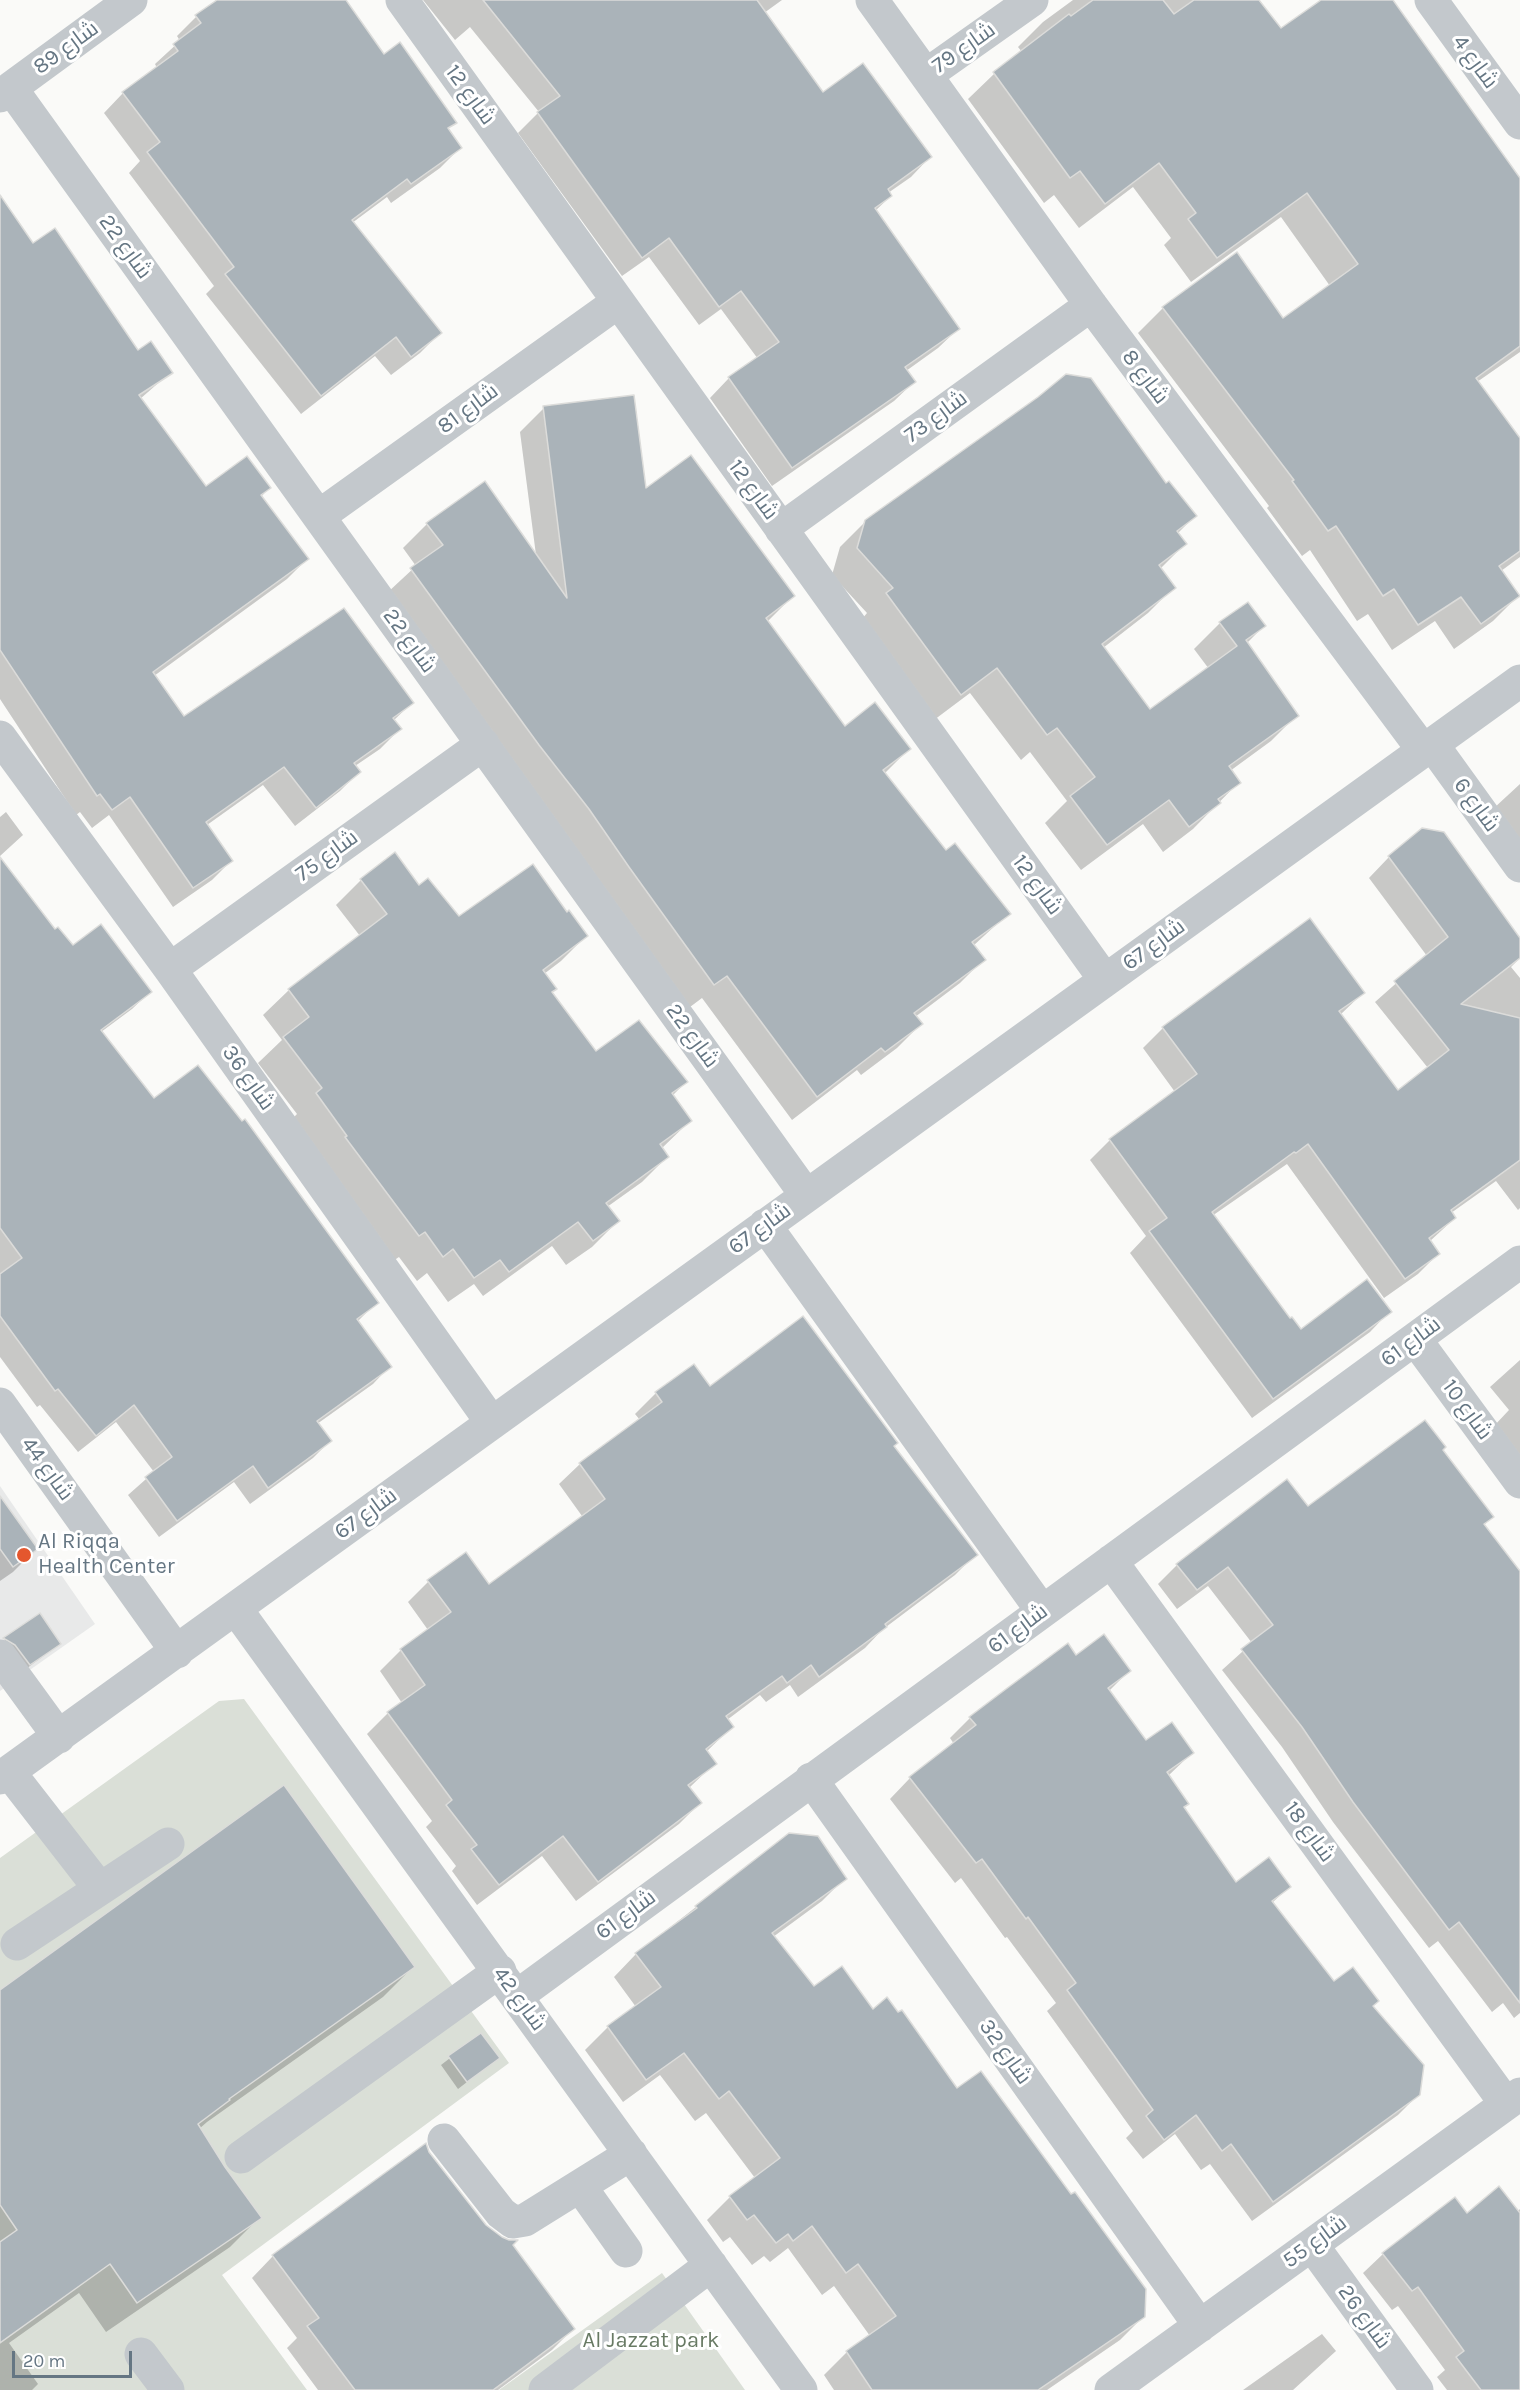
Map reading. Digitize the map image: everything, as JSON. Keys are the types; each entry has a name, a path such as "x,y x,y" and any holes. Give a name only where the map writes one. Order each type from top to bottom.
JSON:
{"street":[{"name":"شارع 89","path":"5,92 131,0"},
{"name":"شارع 12","path":"402,0 1105,980"},
{"name":"شارع 8","path":"872,0 1091,305 1428,747"},
{"name":"شارع 79","path":"926,75 1032,0"},
{"name":"شارع 4","path":"1431,0 1520,123"},
{"name":"شارع 22","path":"5,92 319,516 806,1195"},
{"name":"شارع 81","path":"319,516 618,302"},
{"name":"شارع 73","path":"781,529 1091,305"},
{"name":"شارع 67","path":"4,1775 1520,681"},
{"name":"شارع 36","path":"0,737 170,969 492,1423"},
{"name":"شارع 75","path":"170,969 483,744"},
{"name":"شارع 6","path":"1428,747 1520,866"},
{"path":"765,1225 1042,1611"},
{"name":"شارع 61","path":"241,2157 508,1984 810,1779 1520,1262"},
{"name":"شارع 10","path":"1415,1339 1520,1482"},
{"name":"شارع 44","path":"0,1404 177,1652"},
{"name":"شارع 18","path":"1111,1561 1513,2099"},
{"name":"شارع 42","path":"236,1609 801,2390"},
{"path":"0,1656 59,1737"},
{"path":"4,1775 100,1889"},
{"name":"شارع 32","path":"810,1779 1200,2326"},
{"path":"17,1944 168,1844"},
{"name":"شارع 55","path":"1111,2390 1513,2099"},
{"path":"444,2140 501,2213 513,2222 525,2220 631,2154"},
{"path":"580,2186 626,2251"},
{"name":"شارع 26","path":"1312,2244 1417,2390"},
{"path":"545,2390 711,2265"},
{"path":"141,2354 168,2390"}],"shaded area":[{"name":"Al Riqqa Health Center","path":"0,1486 95,1624 0,1691"}],"green space":[{"path":"244,1699 509,2063 222,2275 307,2390 0,2390 0,1858 219,1701"},
{"name":"Al Jazzat park","path":"662,2273 745,2390 499,2390"}],"building":[{"path":"217,0 346,0 384,54 400,42 457,123 448,128 462,148 411,184 407,179 352,220 442,333 411,357 396,337 321,396 225,274 234,267 147,152 160,142 122,92 178,51 173,44 201,23 195,15"},
{"path":"483,0 757,0 823,92 863,63 932,157 888,189 892,196 875,208 960,329 905,367 916,382 792,468 728,377 779,342 741,291 719,307 669,238 642,258 537,112 560,96"},
{"path":"1093,0 1163,0 1174,14 1194,0 1259,0 1281,28 1321,0 1393,0 1520,178 1520,346 1476,378 1520,438 1520,551 1499,566 1520,596 1481,624 1461,597 1418,625 1394,589 1383,596 1336,526 1328,531 1292,481 1294,480 1162,307 1237,252 1283,318 1358,264 1307,193 1217,258 1188,219 1196,213 1159,163 1105,204 1080,171 1070,178 993,72 1069,14 1071,16"},
{"path":"0,195 33,243 55,228 138,350 151,341 173,373 139,395 206,486 247,456 271,488 261,495 309,559 153,672 184,716 344,608 414,703 393,718 402,729 354,763 361,772 316,808 284,767 206,822 233,861 193,888 130,797 112,810 100,794 97,796 0,650"},
{"path":"1066,374 1091,378 1166,483 1169,481 1197,516 1177,531 1187,544 1159,565 1176,588 1102,644 1150,709 1237,646 1219,622 1248,602 1266,626 1246,640 1299,716 1229,766 1241,783 1218,799 1221,803 1189,827 1169,800 1107,845 1070,796 1095,777 1057,728 1047,735 997,668 961,695 886,593 893,588 857,548 865,520 1038,397"},
{"path":"634,395 646,488 691,455 795,596 766,618 845,726 875,702 911,749 883,770 946,850 955,843 1011,914 972,942 986,960 914,1013 923,1024 885,1052 881,1048 817,1097 727,976 714,985 589,809 539,745 410,568 443,545 426,523 485,481 567,598 543,406"},
{"path":"1422,828 1444,832 1520,938 1520,958 1461,1004 1520,1018 1520,1160 1451,1210 1456,1218 1429,1238 1440,1254 1405,1279 1308,1144 1212,1212 1290,1318 1292,1317 1301,1329 1367,1279 1392,1312 1273,1399 1149,1231 1167,1218 1109,1139 1197,1074 1162,1027 1310,918 1365,993 1339,1011 1398,1090 1449,1050 1394,981 1448,937 1388,856"},
{"path":"395,852 419,885 428,878 459,916 533,864 567,912 569,910 588,936 543,970 557,989 552,992 596,1051 639,1020 688,1082 672,1093 692,1121 660,1144 669,1157 606,1203 620,1221 593,1241 578,1222 509,1272 500,1260 474,1278 453,1249 443,1257 425,1232 419,1236 345,1137 347,1136 316,1093 322,1088 283,1037 309,1017 288,989 387,914 360,879"},
{"path":"0,857 55,929 58,927 73,945 101,924 152,992 101,1030 154,1098 198,1065 242,1121 245,1119 379,1303 357,1319 392,1367 317,1421 332,1441 268,1488 253,1466 177,1521 145,1477 172,1457 134,1405 96,1436 58,1389 55,1391 0,1316 0,1274 22,1258 0,1228"},
{"path":"803,1316 898,1443 894,1446 978,1555 885,1624 887,1627 819,1677 811,1665 787,1683 782,1676 726,1716 734,1727 706,1749 717,1764 688,1785 702,1803 598,1882 563,1836 499,1885 471,1849 477,1845 446,1805 452,1800 387,1712 425,1685 400,1649 451,1612 427,1580 466,1552 489,1584 605,1499 579,1463 662,1402 655,1392 694,1364 710,1386"},
{"path":"1425,1420 1446,1447 1443,1450 1494,1517 1484,1524 1520,1571 1520,2003 1459,1922 1449,1930 1353,1802 1302,1727 1241,1649 1273,1625 1228,1567 1197,1590 1176,1564 1287,1479 1308,1506"},
{"path":"0,1496 38,1549 13,1567 0,1549"},
{"path":"40,1613 61,1644 30,1665 15,1645 3,1638"},
{"path":"1104,1634 1131,1671 1108,1688 1146,1740 1172,1722 1194,1753 1167,1772 1189,1804 1184,1807 1236,1882 1269,1857 1291,1887 1272,1901 1334,1981 1353,1967 1379,2001 1373,2006 1424,2065 1420,2095 1273,2202 1231,2144 1222,2151 1196,2115 1164,2140 1146,2116 1153,2110 1067,1990 1076,1983 982,1859 976,1863 909,1777 976,1725 969,1717 1068,1643 1076,1655"},
{"path":"284,1785 415,1967 229,2099 198,2124 225,2167 262,2218 137,2303 110,2264 0,2343 0,2242 17,2230 0,2205 0,1990"},
{"path":"789,1833 818,1836 847,1879 772,1933 814,1986 842,1966 873,2009 887,1997 898,2012 902,2010 957,2088 981,2071 1071,2194 1075,2192 1146,2289 1145,2317 1038,2390 872,2390 846,2351 896,2316 858,2264 846,2273 812,2226 793,2241 788,2234 776,2243 754,2215 747,2220 729,2196 780,2158 729,2091 719,2099 684,2053 646,2080 607,2026 661,1987 635,1953 697,1908 695,1906"},
{"path":"481,2033 500,2058 467,2082 448,2056"},
{"path":"426,2143 429,2152 486,2225 502,2237 518,2240 513,2245 575,2329 493,2390 355,2390 307,2326 319,2318 272,2255"},
{"path":"1499,2186 1520,2213 1520,2390 1481,2390 1456,2357 1464,2351 1418,2287 1412,2291 1382,2253 1455,2197 1467,2213"}],"place":[{"name":"Al Riqqa Health Center","path":"24,1555"}]}
